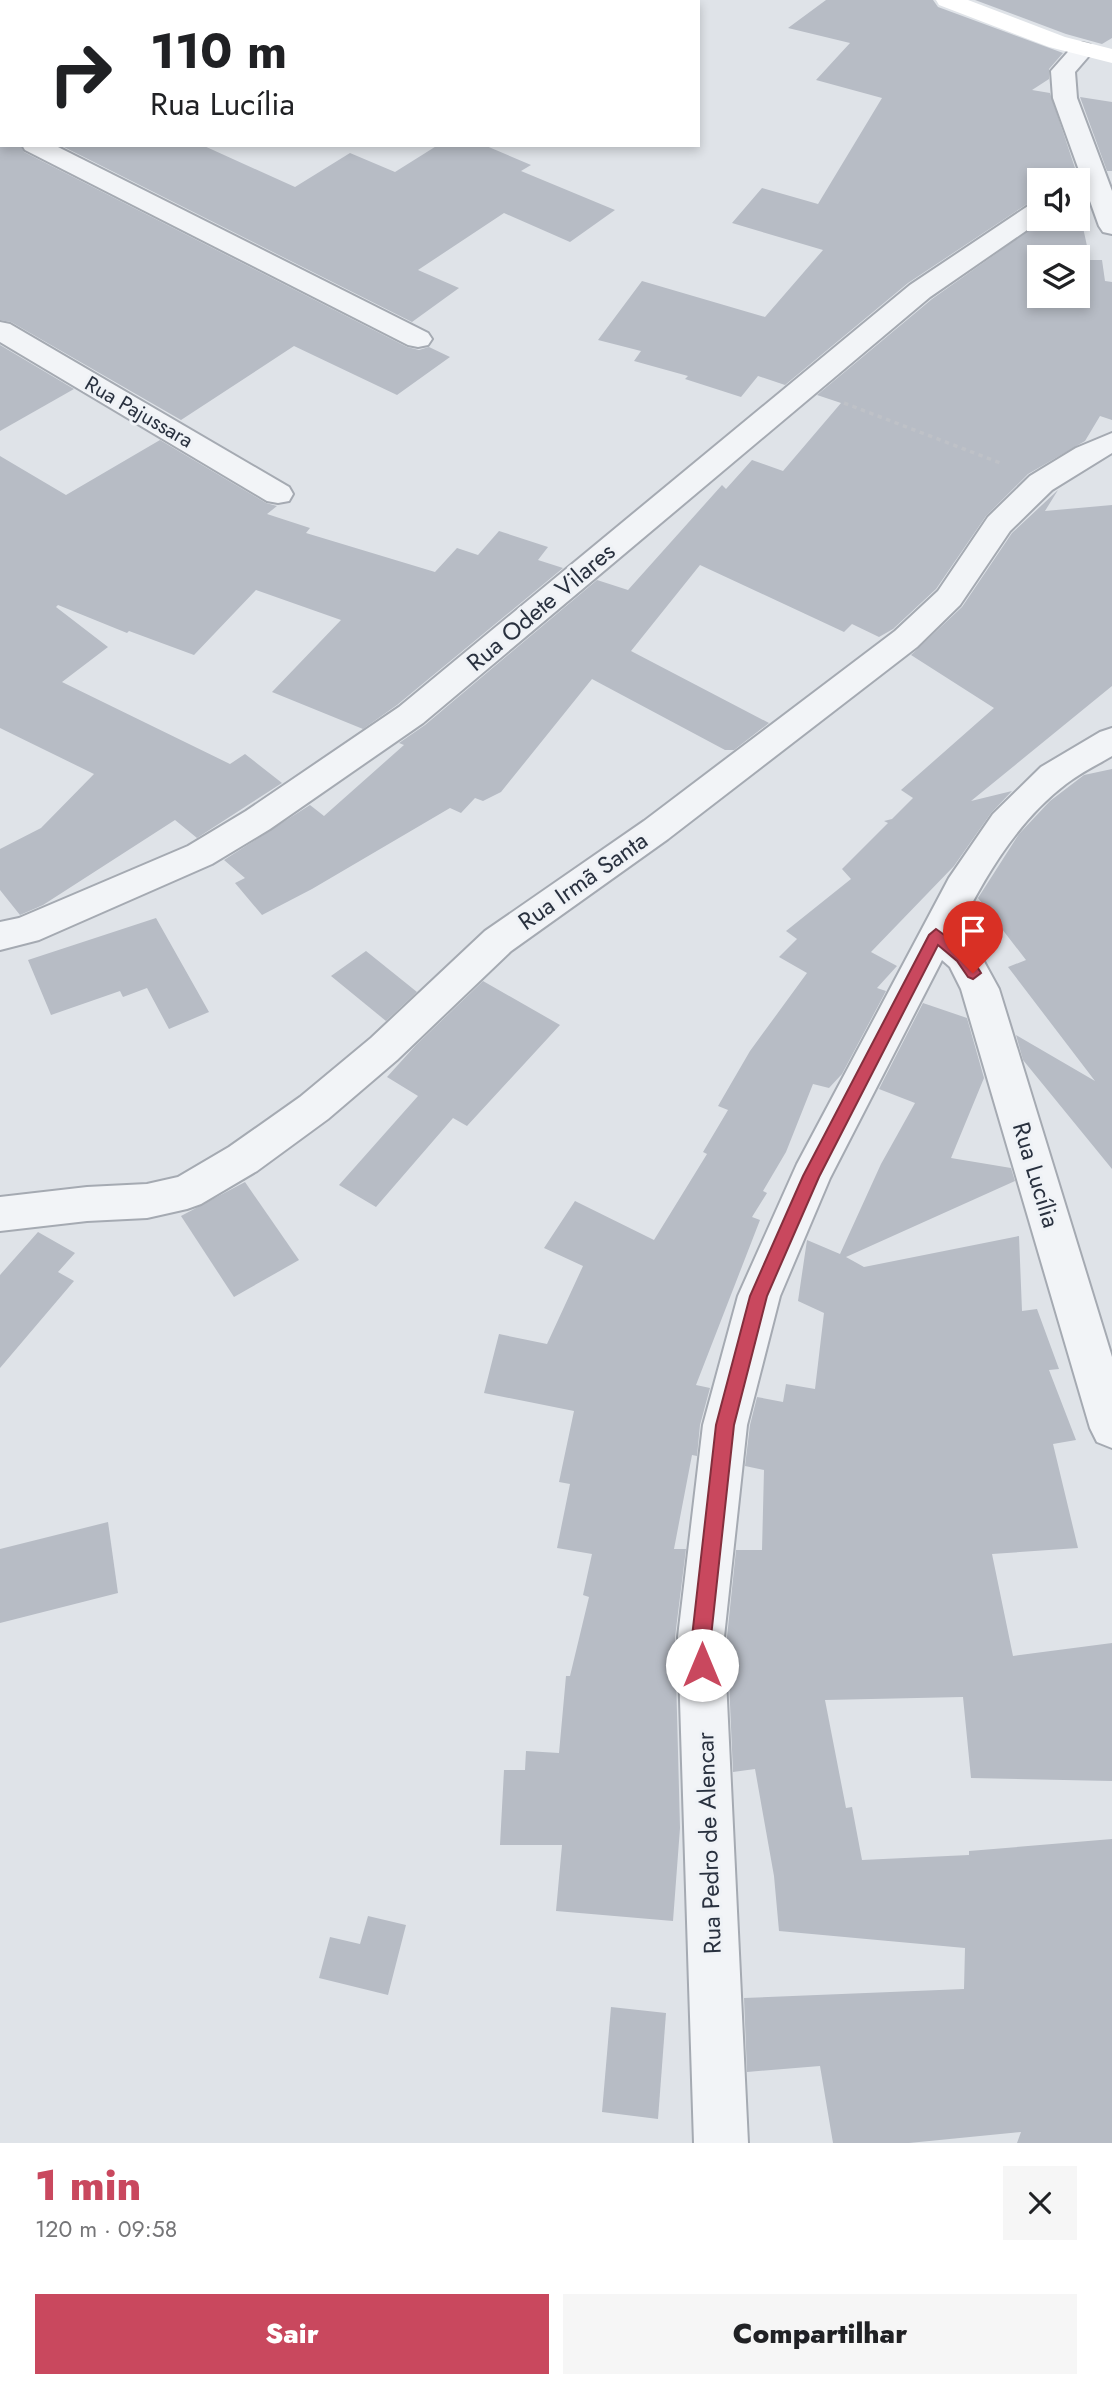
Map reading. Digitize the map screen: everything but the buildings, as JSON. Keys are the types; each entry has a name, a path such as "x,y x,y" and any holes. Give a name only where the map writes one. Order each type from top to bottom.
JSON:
{"main road":[{"path":"947,0 1082,50 1112,55"}],"street":[{"path":"1082,50 1063,71 1065,98 1082,168"},
{"path":"38,147 418,339"},
{"path":"1090,198 1112,226"},
{"name":"Rua Odete Vilares","path":"0,936 26,930 200,855 269,813 411,715 920,291 1027,218"},
{"name":"Rua Pajussara","path":"0,330 278,494"},
{"name":"Rua Irmã Santa","path":"7,1221 86,1204 147,1201 187,1192 243,1159 314,1108 374,1057 498,941 656,830 906,639 949,598 999,524 1041,483 1086,454 1112,442"},
{"name":"Rua Pedro de Alencar","path":"721,2143 701,1637 725,1425 759,1296 811,1176 961,887 1004,823 1053,776 1075,760 1112,740"},
{"name":"Rua Lucília","path":"936,935 963,957 980,989 1112,1428"}],"path":[{"path":"806,386 1012,467 1041,483"}],"route":[{"path":"702,1665 701,1637 725,1425 759,1296 811,1176 936,935 963,957 973,973"}]}
